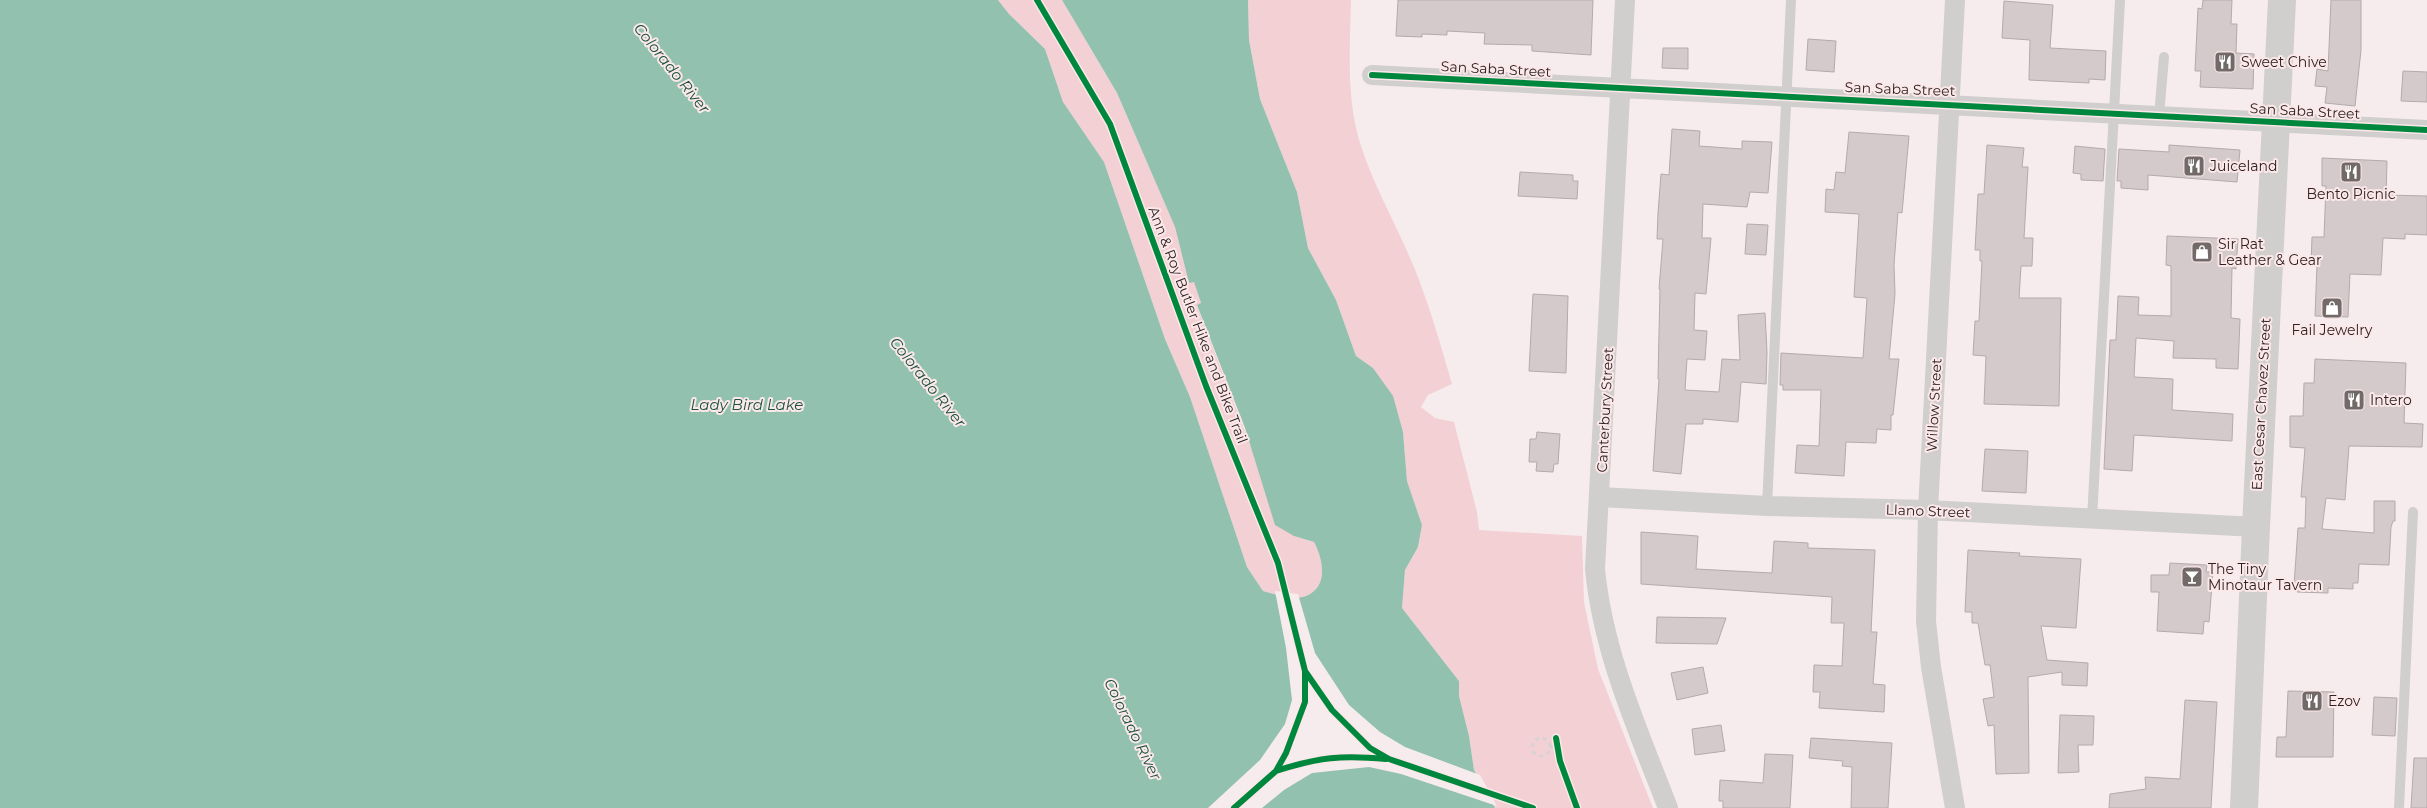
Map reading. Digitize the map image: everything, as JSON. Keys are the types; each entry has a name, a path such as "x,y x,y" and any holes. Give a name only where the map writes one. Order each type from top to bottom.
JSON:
{"main road":[{"name":"East Cesar Chavez Street","path":"2244,808 2282,0"}],"street":[{"name":"Canterbury Street","path":"1625,0 1595,569 1603,628 1612,660 1668,808"},
{"name":"Willow Street","path":"1955,0 1928,510 1926,621 1931,668 1955,808"},
{"name":"San Saba Street","path":"1372,75 2427,130"},
{"name":"Llano Street","path":"1600,497 1766,506 1928,510 2256,527"}],"lane":[{"path":"1766,506 1791,0"},
{"path":"2092,519 2120,0"},
{"path":"2159,116 2164,57"},
{"path":"2399,808 2413,512"}],"path":[{"path":"1541,738 1546,740 1550,748 1548,753 1541,756 1535,754 1533,749 1535,741 1541,738"},
{"path":"1550,748 1559,750 1556,738"}],"shaded area":[{"path":"998,0 1062,0 1117,93 1175,227 1189,283 1194,281 1201,303 1197,306 1254,455 1294,536 1314,542 1320,556 1321,579 1313,592 1306,596 1295,598 1263,591 1247,567 1190,397 1165,339 1104,162 1063,102 1045,49 1009,14"},
{"path":"1248,0 1351,0 1351,90 1360,143 1420,283 1452,384 1428,395 1421,407 1435,418 1454,422 1477,512 1479,530 1582,536 1584,602 1598,669 1653,808 1495,808 1474,770 1469,736 1459,696 1459,681 1402,608 1405,570 1418,547 1422,525 1407,481 1403,432 1373,368 1356,356 1336,300 1308,248 1297,192 1260,99 1249,40"}],"water":[{"name":"Lady Bird Lake","path":"0,0 998,0 1009,14 1045,49 1063,102 1104,162 1165,339 1190,397 1247,567 1263,591 1296,598 1306,596 1318,586 1322,572 1320,556 1314,542 1294,536 1275,525 1245,428 1197,305 1201,303 1194,282 1189,283 1175,227 1117,93 1062,0 1248,0 1249,40 1260,99 1297,192 1308,248 1336,300 1356,356 1373,368 1393,396 1403,432 1407,481 1422,525 1418,547 1405,570 1402,608 1459,681 1459,696 1469,736 1474,770 1495,808 0,808"}],"pier":[{"path":"1275,591 1298,594 1315,653 1349,705 1380,732 1405,747 1480,775 1497,806 1401,774 1369,767 1312,773 1284,790 1262,808 1208,808 1260,760 1285,724 1292,700 1286,648"}],"building":[{"path":"1398,0 1593,0 1591,55 1532,51 1532,45 1484,44 1485,33 1447,31 1447,35 1422,34 1422,37 1396,36"},
{"path":"2203,0 2232,0 2231,24 2237,24 2236,53 2254,54 2253,89 2200,87 2201,71 2195,71 2198,8 2202,9"},
{"path":"2331,0 2361,0 2361,50 2355,106 2325,103 2327,87 2315,86 2317,69 2328,71"},
{"path":"2004,1 2053,5 2050,48 2106,51 2105,80 2089,79 2089,83 2029,80 2030,40 2002,38"},
{"path":"1808,39 1836,41 1834,72 1806,70"},
{"path":"1663,48 1688,48 1688,69 1662,68"},
{"path":"2403,71 2427,72 2427,102 2401,101"},
{"path":"1672,129 1700,131 1699,146 1742,149 1742,141 1772,142 1768,193 1750,192 1747,207 1703,204 1702,238 1711,238 1706,294 1695,293 1694,330 1707,331 1705,360 1687,359 1685,390 1719,392 1722,359 1740,360 1738,315 1765,313 1766,384 1741,382 1738,422 1703,419 1703,424 1686,424 1681,474 1653,471 1659,379 1659,289 1663,239 1657,239 1658,213 1661,174 1669,175"},
{"path":"1849,132 1909,136 1902,213 1898,212 1894,265 1895,294 1889,359 1899,359 1893,415 1891,415 1891,430 1877,429 1876,443 1846,442 1844,476 1795,473 1797,445 1819,446 1821,390 1783,390 1783,385 1780,385 1781,353 1863,358 1867,298 1854,297 1859,214 1825,212 1826,189 1834,190 1836,172 1845,173"},
{"path":"1987,145 2024,148 2022,167 2028,167 2024,238 2033,238 2032,266 2021,266 2019,298 2061,298 2059,406 1984,404 1986,356 1973,355 1975,321 1979,321 1982,261 1980,261 1980,250 1975,250 1978,194 1984,194"},
{"name":"Juiceland","path":"2169,145 2240,150 2237,182 2148,175 2148,190 2121,188 2121,181 2117,181 2119,149 2169,152"},
{"path":"2075,146 2105,149 2103,181 2081,180 2081,174 2073,173"},
{"path":"2322,158 2387,161 2386,195 2427,196 2427,235 2405,234 2405,239 2383,238 2381,275 2350,274 2348,317 2315,316 2317,265 2311,265 2312,237 2324,237 2326,186 2322,186"},
{"path":"1520,172 1573,175 1573,181 1578,181 1577,199 1518,196"},
{"path":"1747,224 1768,225 1766,255 1745,254"},
{"path":"2167,236 2238,239 2236,269 2232,268 2231,318 2240,319 2238,369 2216,368 2216,359 2173,358 2174,341 2136,338 2134,377 2173,379 2172,410 2233,414 2232,441 2134,435 2132,471 2104,469 2110,340 2116,340 2118,296 2139,297 2138,315 2171,316 2171,266 2166,265"},
{"path":"1533,294 1568,296 1566,373 1529,371"},
{"path":"2315,359 2406,363 2404,423 2423,424 2422,447 2349,446 2345,500 2326,498 2322,529 2374,533 2374,501 2395,501 2395,521 2393,521 2391,527 2389,565 2359,564 2358,583 2353,583 2353,589 2328,588 2328,593 2297,592 2297,585 2294,585 2298,528 2305,528 2306,497 2301,497 2305,448 2290,447 2290,416 2303,416 2304,383 2314,383"},
{"path":"1537,432 1560,434 1558,464 1554,464 1553,472 1536,471 1537,462 1529,462 1530,439 1536,439"},
{"path":"1985,449 2028,451 2026,493 1982,491"},
{"path":"1641,532 1698,536 1696,569 1772,573 1774,541 1808,543 1808,548 1875,550 1871,632 1877,632 1873,684 1885,685 1884,712 1819,708 1820,692 1813,692 1814,665 1842,666 1844,623 1831,623 1832,597 1641,584"},
{"path":"1968,550 2020,553 2019,556 2081,559 2076,628 2041,626 2047,660 2088,663 2087,686 2062,685 2062,672 2028,677 2029,773 1996,774 1994,725 1988,726 1983,699 1994,697 1990,665 1985,665 1978,623 1972,623 1972,612 1965,612"},
{"path":"2170,563 2207,565 2206,572 2213,572 2209,622 2204,621 2203,634 2157,631 2159,592 2151,592 2151,575 2169,575"},
{"path":"1657,617 1726,618 1717,644 1656,643"},
{"path":"1703,667 1708,693 1677,700 1671,673"},
{"path":"2288,691 2334,692 2333,757 2276,757 2277,737 2286,737"},
{"path":"2374,697 2397,698 2395,736 2372,735"},
{"path":"2185,700 2217,702 2211,808 2109,808 2110,794 2146,789 2145,777 2180,779"},
{"path":"2060,715 2094,716 2093,745 2078,745 2079,772 2058,773"},
{"path":"1721,725 1725,751 1695,755 1692,729"},
{"path":"1811,738 1892,743 1888,808 1851,808 1852,767 1842,766 1843,761 1809,758"},
{"path":"1765,754 1793,755 1790,808 1723,808 1723,801 1719,801 1720,780 1763,783"},
{"path":"2414,758 2427,758 2427,808 2411,808"}],"cycle path":[{"name":"Ann & Roy Butler Hike and Bike Trail","path":"1037,0 1110,124 1206,386 1278,563 1305,671 1305,702 1286,753 1276,771 1234,808"},
{"path":"1372,75 2427,130"},
{"path":"1305,671 1332,710 1370,748 1389,759 1533,808"},
{"path":"1556,738 1560,761 1577,808"},
{"path":"1276,771 1331,758 1386,759"}],"place":[{"name":"Sweet Chive","path":"2225,62"},
{"name":"Juiceland","path":"2194,166"},
{"name":"Bento Picnic","path":"2351,172"},
{"name":"Sir Rat Leather & Gear","path":"2202,252"},
{"name":"Fail Jewelry","path":"2332,308"},
{"name":"Intero","path":"2354,400"},
{"name":"The Tiny Minotaur Tavern","path":"2192,577"},
{"name":"Ezov","path":"2312,701"}],"water label":[{"name":"Colorado River","path":"672,68"},
{"name":"Colorado River","path":"928,382"},
{"name":"Colorado River","path":"1133,729"}]}
